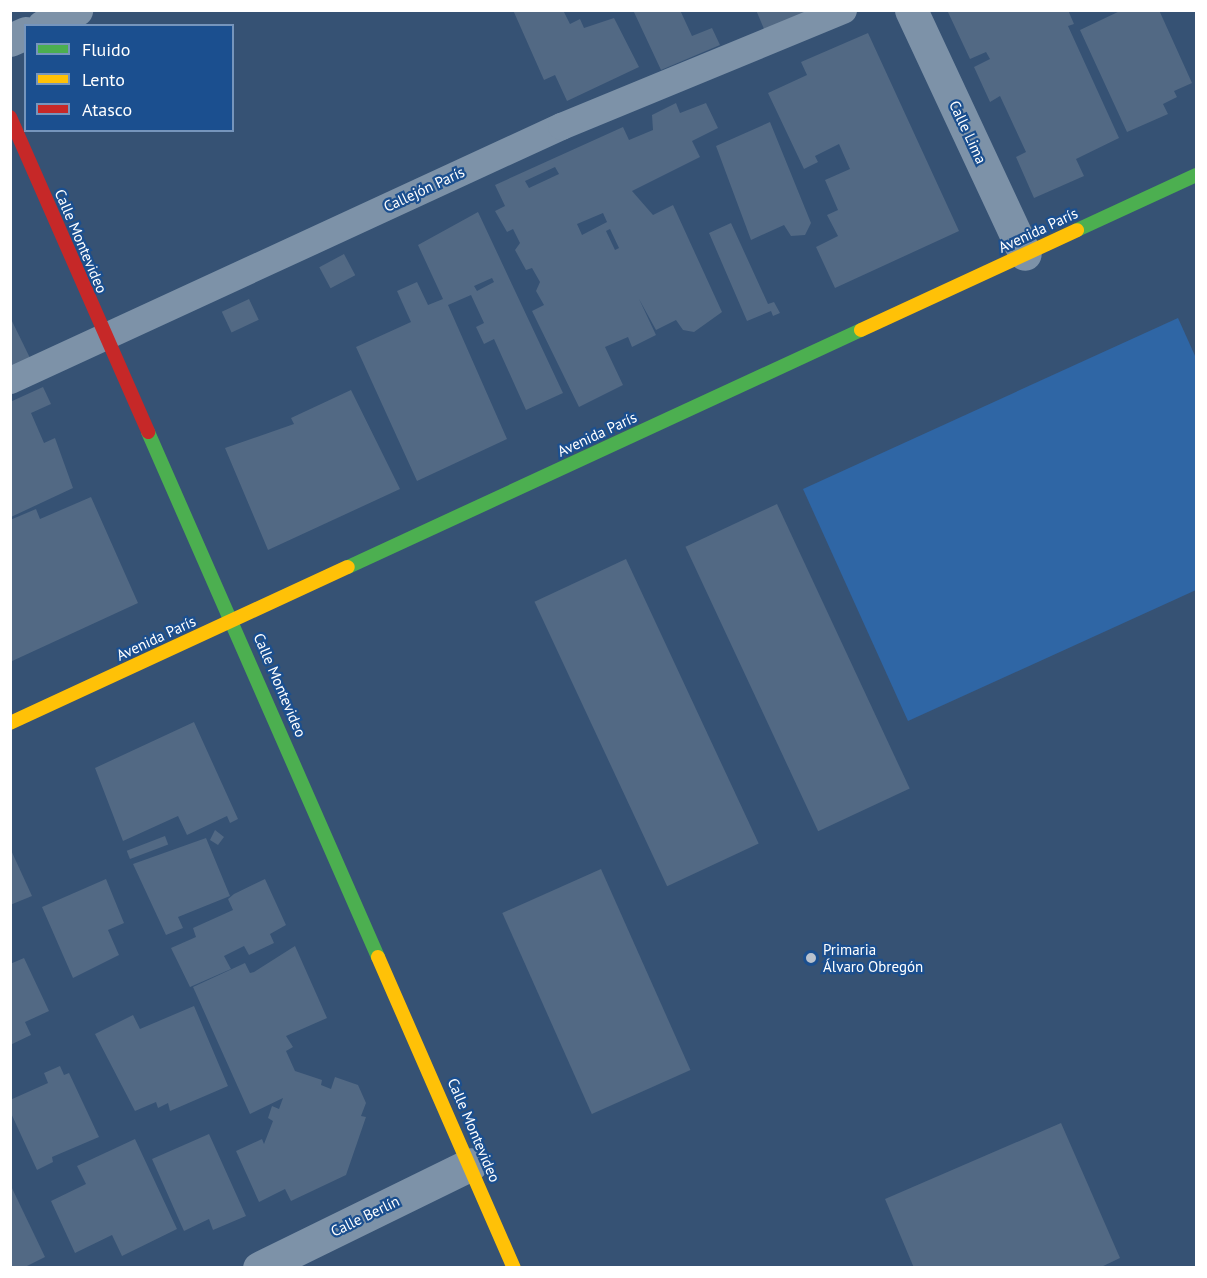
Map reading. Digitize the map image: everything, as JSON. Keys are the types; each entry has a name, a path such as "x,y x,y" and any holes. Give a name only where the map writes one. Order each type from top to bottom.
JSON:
{"main road":[{"name":"Calle Montevideo","path":"10,117 104,337 234,620 514,1268"},
{"name":"Avenida París","path":"10,723 1197,175"}],"street":[{"path":"47,24 76,10"},
{"name":"Calle Lima","path":"911,10 1025,254"},
{"path":"10,40 24,34"},
{"name":"Calle Berlín","path":"260,1268 471,1164"}],"lane":[{"name":"Callejón París","path":"10,380 561,126 843,10"}],"shaded area":[{"path":"1178,318 1196,358 1196,590 908,721 803,489"}],"building":[{"path":"513,10 563,10 570,24 580,19 584,28 614,18 639,67 567,101 555,75 544,80"},
{"path":"633,10 680,10 692,36 712,28 720,45 661,70"},
{"path":"756,10 826,10 767,36"},
{"path":"947,10 1068,10 1074,24 1068,26 1119,138 1076,159 1084,176 1034,198 1016,157 1026,152 1000,96 990,102 974,67 990,59 986,52 970,59"},
{"path":"1122,10 1159,10 1192,83 1174,91 1177,97 1163,104 1168,114 1127,132 1080,30"},
{"path":"868,33 959,231 835,288 816,247 838,236 827,215 838,210 825,180 850,169 839,144 815,156 818,162 804,169 768,93 807,75 801,62"},
{"path":"676,103 680,113 706,103 718,128 692,141 700,157 632,191 653,215 673,205 722,312 694,332 683,330 676,320 656,330 639,299 656,335 632,347 628,337 605,347 623,385 579,407 532,311 544,305 536,291 540,282 532,268 526,270 515,250 520,243 513,229 507,232 495,211 505,206 495,185 623,127 629,140 653,130 652,115","holes":["555,167 559,174 529,188 525,181","603,213 607,222 582,235 577,224","610,229 619,248 615,250 606,231"]},
{"path":"770,122 811,223 805,235 791,236 784,225 751,240 716,146"},
{"path":"478,212 563,393 526,410 494,339 484,344 476,327 484,323 471,295 448,305 507,439 417,481 356,347 411,322 397,291 417,282 428,305 443,299 418,245","holes":["492,278 494,282 477,291 474,286"]},
{"path":"731,223 768,304 774,302 780,313 773,316 771,311 747,321 709,233"},
{"path":"344,254 355,275 331,288 319,267"},
{"path":"249,299 259,320 232,333 222,312"},
{"path":"10,317 30,358 10,367"},
{"path":"43,387 51,404 31,413 44,443 55,438 73,488 11,517 10,402"},
{"path":"351,390 400,489 268,550 225,448 294,424 291,418"},
{"path":"91,497 138,603 10,662 10,520 36,509 40,519"},
{"path":"777,504 910,789 818,831 685,547"},
{"path":"626,559 759,844 667,886 534,602"},
{"path":"194,722 238,819 230,823 227,816 187,835 178,816 123,841 95,768"},
{"path":"215,830 224,837 218,845 210,840"},
{"path":"165,836 168,844 130,859 127,851"},
{"path":"206,838 230,896 178,917 183,928 166,935 133,864"},
{"path":"10,848 32,896 10,905"},
{"path":"601,869 690,1070 592,1114 502,913"},
{"path":"106,879 124,923 108,930 119,955 73,978 42,907"},
{"path":"265,879 286,925 270,934 274,943 249,955 244,946 224,956 231,969 190,987 171,948 196,937 193,928 233,910 228,899 234,894"},
{"path":"295,946 327,1018 286,1036 293,1047 286,1051 295,1071 322,1080 321,1085 331,1089 335,1077 358,1085 366,1103 361,1116 366,1117 346,1175 291,1201 285,1189 259,1202 236,1151 262,1139 264,1144 273,1121 268,1118 272,1106 279,1109 283,1098 250,1114 193,987 245,963 250,973 254,972"},
{"path":"24,958 49,1011 25,1022 31,1035 10,1045 10,964"},
{"path":"194,1006 228,1086 170,1111 168,1103 158,1108 156,1102 135,1111 95,1034 133,1015 140,1029"},
{"path":"60,1066 64,1075 69,1073 99,1137 52,1157 53,1162 37,1170 10,1111 10,1100 48,1083 44,1073"},
{"path":"1061,1123 1120,1258 1099,1268 914,1268 885,1199"},
{"path":"209,1134 246,1216 213,1230 209,1219 184,1231 152,1159"},
{"path":"135,1139 177,1229 122,1256 112,1235 75,1253 51,1201 86,1184 77,1166"},
{"path":"10,1184 45,1257 23,1268 10,1268"}],"traffic: fast":[{"path":"1077,230 1196,175"},
{"path":"348,567 861,330"},
{"path":"148,432 378,957"}],"traffic: slow":[{"path":"861,330 1077,230"},
{"path":"10,723 348,567"},
{"path":"378,957 514,1268"}],"traffic: jam":[{"path":"10,117 148,432"}],"place":[{"name":"Primaria Álvaro Obregón","path":"811,958"}]}
